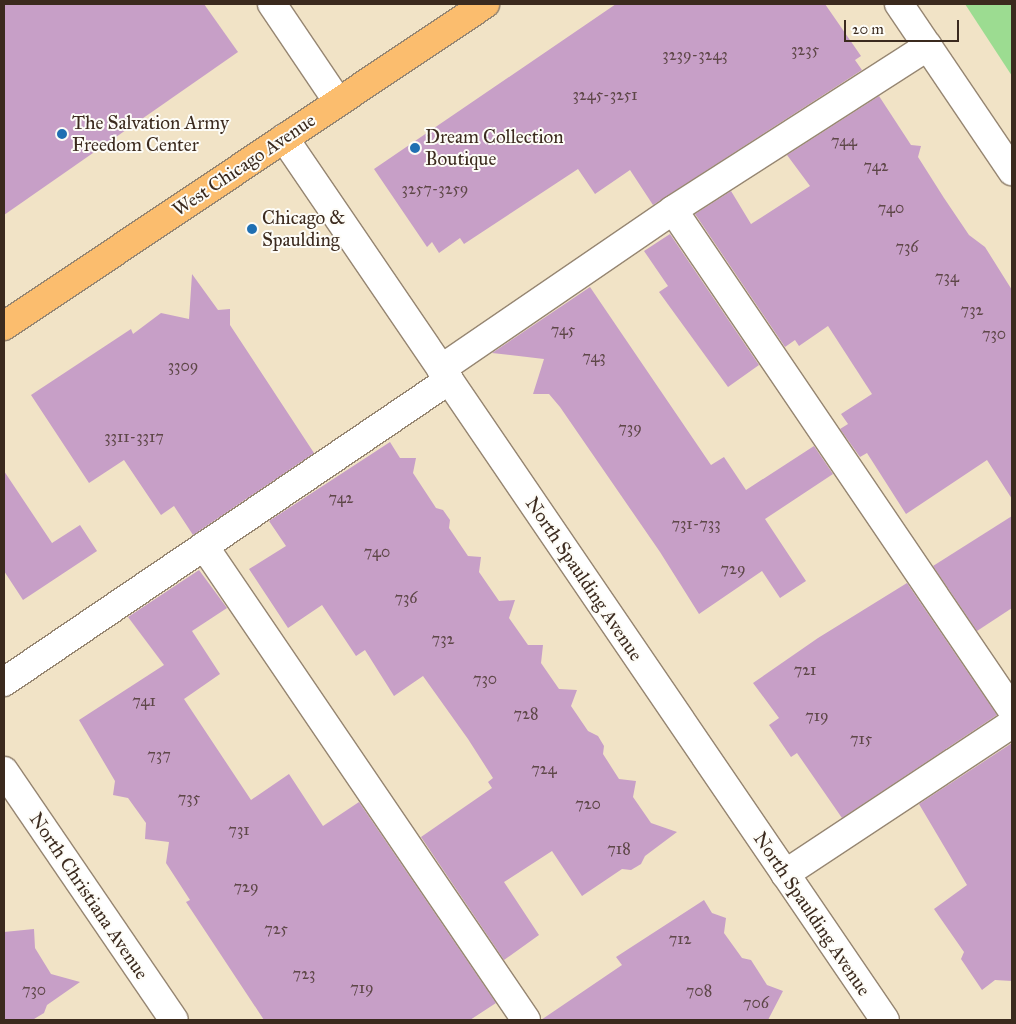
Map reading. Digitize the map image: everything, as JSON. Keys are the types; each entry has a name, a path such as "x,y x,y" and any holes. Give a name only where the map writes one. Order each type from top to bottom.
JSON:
{"main road":[{"name":"West Chicago Avenue","path":"4,326 485,4"}],"street":[{"path":"272,4 338,102"},
{"path":"899,4 1012,170"},
{"path":"4,682 204,546 673,210 928,46"},
{"name":"North Spaulding Avenue","path":"284,138 885,1020"},
{"path":"673,210 1012,710"},
{"path":"204,546 526,1020"},
{"path":"785,874 1012,724"},
{"name":"North Christiana Avenue","path":"4,771 174,1020"}],"green space":[{"path":"965,4 1012,4 1012,76"}],"building":[{"name":"The Salvation Army Freedom Center","path":"4,4 204,4 238,52 4,215"},
{"path":"616,4 825,4 861,56 855,60 862,70 653,205 630,170 595,194 578,169 464,244 460,238 439,253 432,242 427,247 374,169"},
{"path":"879,96 911,145 921,146 918,157 969,235 985,247 1012,290 1012,499 987,460 906,514 867,453 860,457 840,429 848,424 841,414 872,394 828,326 799,346 795,340 785,347 695,214 731,191 751,224 810,186 787,155"},
{"path":"670,234 759,365 728,387 659,292 668,286 644,251"},
{"path":"192,274 218,310 230,309 230,325 314,453 193,535 174,506 161,515 124,460 89,483 31,395 131,329 133,334 161,313 189,319"},
{"path":"590,287 711,465 724,457 746,490 814,446 833,474 765,519 806,581 780,598 762,571 699,614 660,552 560,407 549,394 533,394 544,359 492,353"},
{"path":"390,442 400,458 416,458 413,473 436,508 443,510 450,520 449,528 468,556 481,557 479,572 499,601 515,600 509,618 528,645 543,645 541,663 559,689 577,690 571,706 588,731 598,736 604,746 603,754 619,779 636,781 633,797 651,823 677,832 645,856 641,864 631,870 622,869 582,896 552,851 504,882 539,935 504,960 421,837 492,788 488,782 493,778 468,739 423,676 394,696 365,650 356,656 322,605 288,628 249,569 286,546 269,521"},
{"path":"4,471 52,543 80,525 97,551 23,600 4,571"},
{"path":"1012,516 1012,608 977,631 933,566"},
{"path":"199,570 227,608 192,631 220,674 184,699 251,800 289,774 323,826 359,802 496,1003 470,1020 264,1020 186,902 190,900 166,863 169,842 145,839 146,823 128,798 113,795 115,781 79,720 164,665 128,617"},
{"path":"907,583 997,715 842,818 797,753 791,757 769,725 779,718 753,683 818,638"},
{"path":"1012,743 1012,981 995,980 982,990 961,959 964,952 934,909 967,885 919,804"},
{"path":"704,900 712,913 726,918 724,933 742,958 751,960 767,985 783,991 768,1020 541,1020 622,965 616,957"},
{"path":"34,929 35,948 51,974 80,982 47,1005 44,1013 34,1019 4,1020 4,932"}],"place":[{"name":"The Salvation Army Freedom Center","path":"62,134"},
{"name":"Dream Collection Boutique","path":"415,148"},
{"name":"Chicago & Spaulding","path":"252,229"}]}
